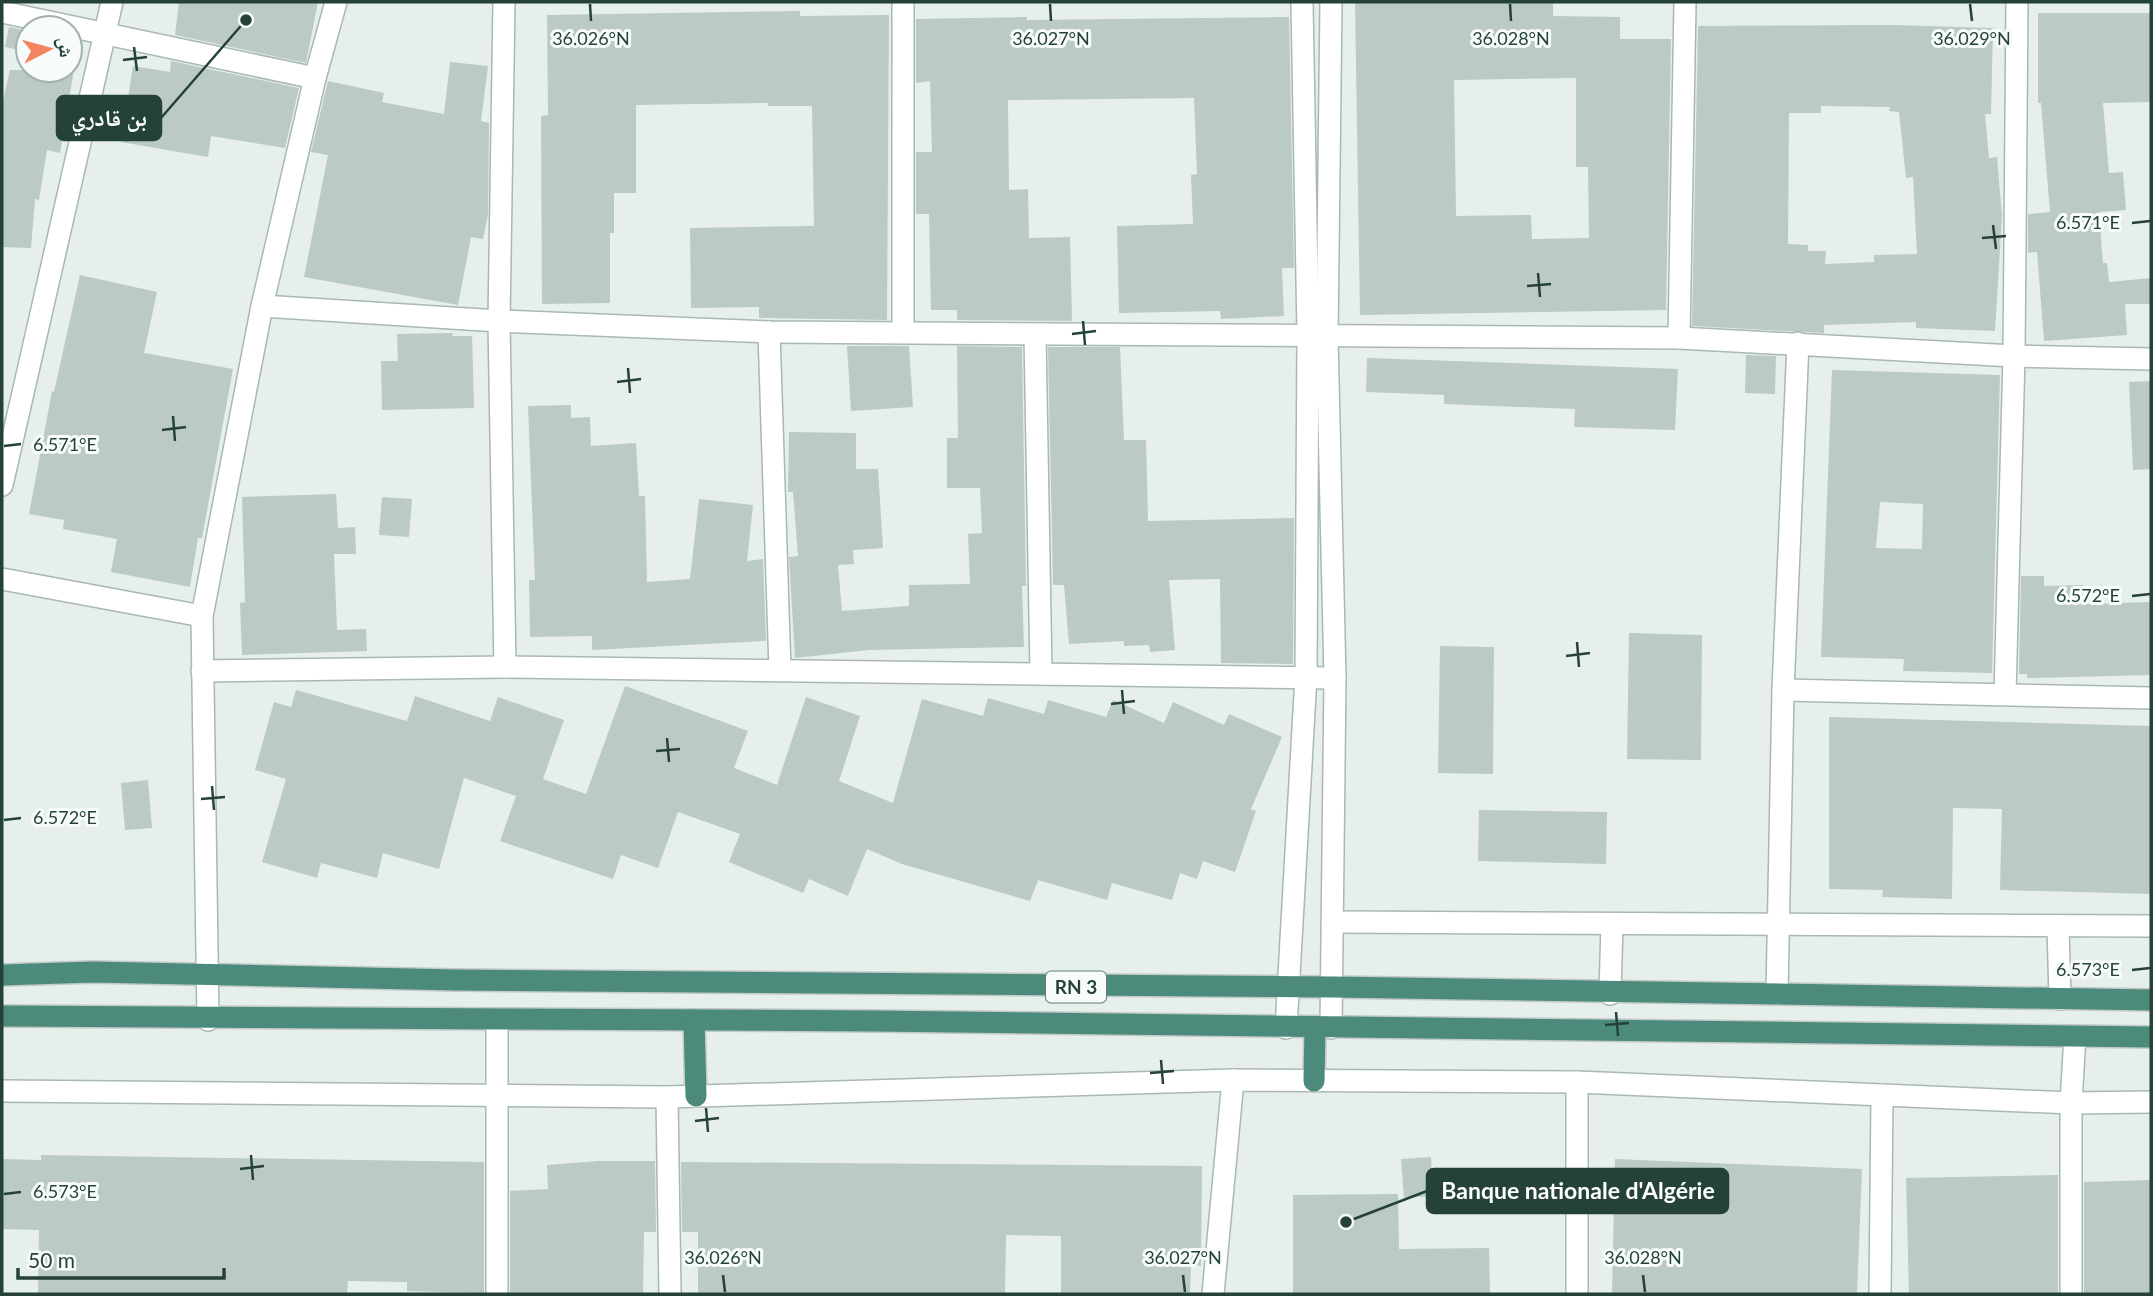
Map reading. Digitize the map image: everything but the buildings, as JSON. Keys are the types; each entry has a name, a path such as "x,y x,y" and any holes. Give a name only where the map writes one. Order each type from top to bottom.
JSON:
{"highway":[{"name":"RN 3","path":"2,975 93,972 2151,1000"},
{"name":"RN 3","path":"2,1016 208,1020 694,1020 2151,1037"},
{"path":"694,1020 696,1096"},
{"path":"1314,1081 1323,1028"}],"street":[{"path":"2,485 112,2"},
{"path":"208,1020 205,974 202,616 262,306 315,78 336,2"},
{"path":"504,2 499,321 505,667"},
{"path":"903,2 903,332"},
{"path":"1302,2 1335,678 1333,988 1323,1028"},
{"path":"1286,1027 1306,676 1331,2"},
{"path":"1679,338 1685,2"},
{"path":"2006,694 2014,356 2017,2"},
{"path":"2,12 315,78"},
{"path":"262,306 499,321 769,332 1679,338 2014,356 2151,359"},
{"path":"769,332 780,670"},
{"path":"1035,335 1041,674"},
{"path":"1777,994 1783,690 1798,343"},
{"path":"2,579 202,616"},
{"path":"202,671 505,667 1335,678"},
{"path":"1783,690 2151,698"},
{"path":"1333,922 2151,926"},
{"path":"1610,994 1612,925"},
{"path":"2058,926 2060,999"},
{"path":"497,1019 498,1294"},
{"path":"2071,1294 2071,1103 2075,1036"},
{"path":"2,1091 667,1097 1233,1080 1577,1082 2071,1103 2151,1102"},
{"path":"1213,1294 1233,1080"},
{"path":"1577,1082 1577,1294"},
{"path":"1880,1294 1882,1095"},
{"path":"667,1097 670,1294"}],"place":[{"name":"بن قادري","path":"246,20"},
{"name":"Banque nationale d'Algérie","path":"1346,1222"}]}
